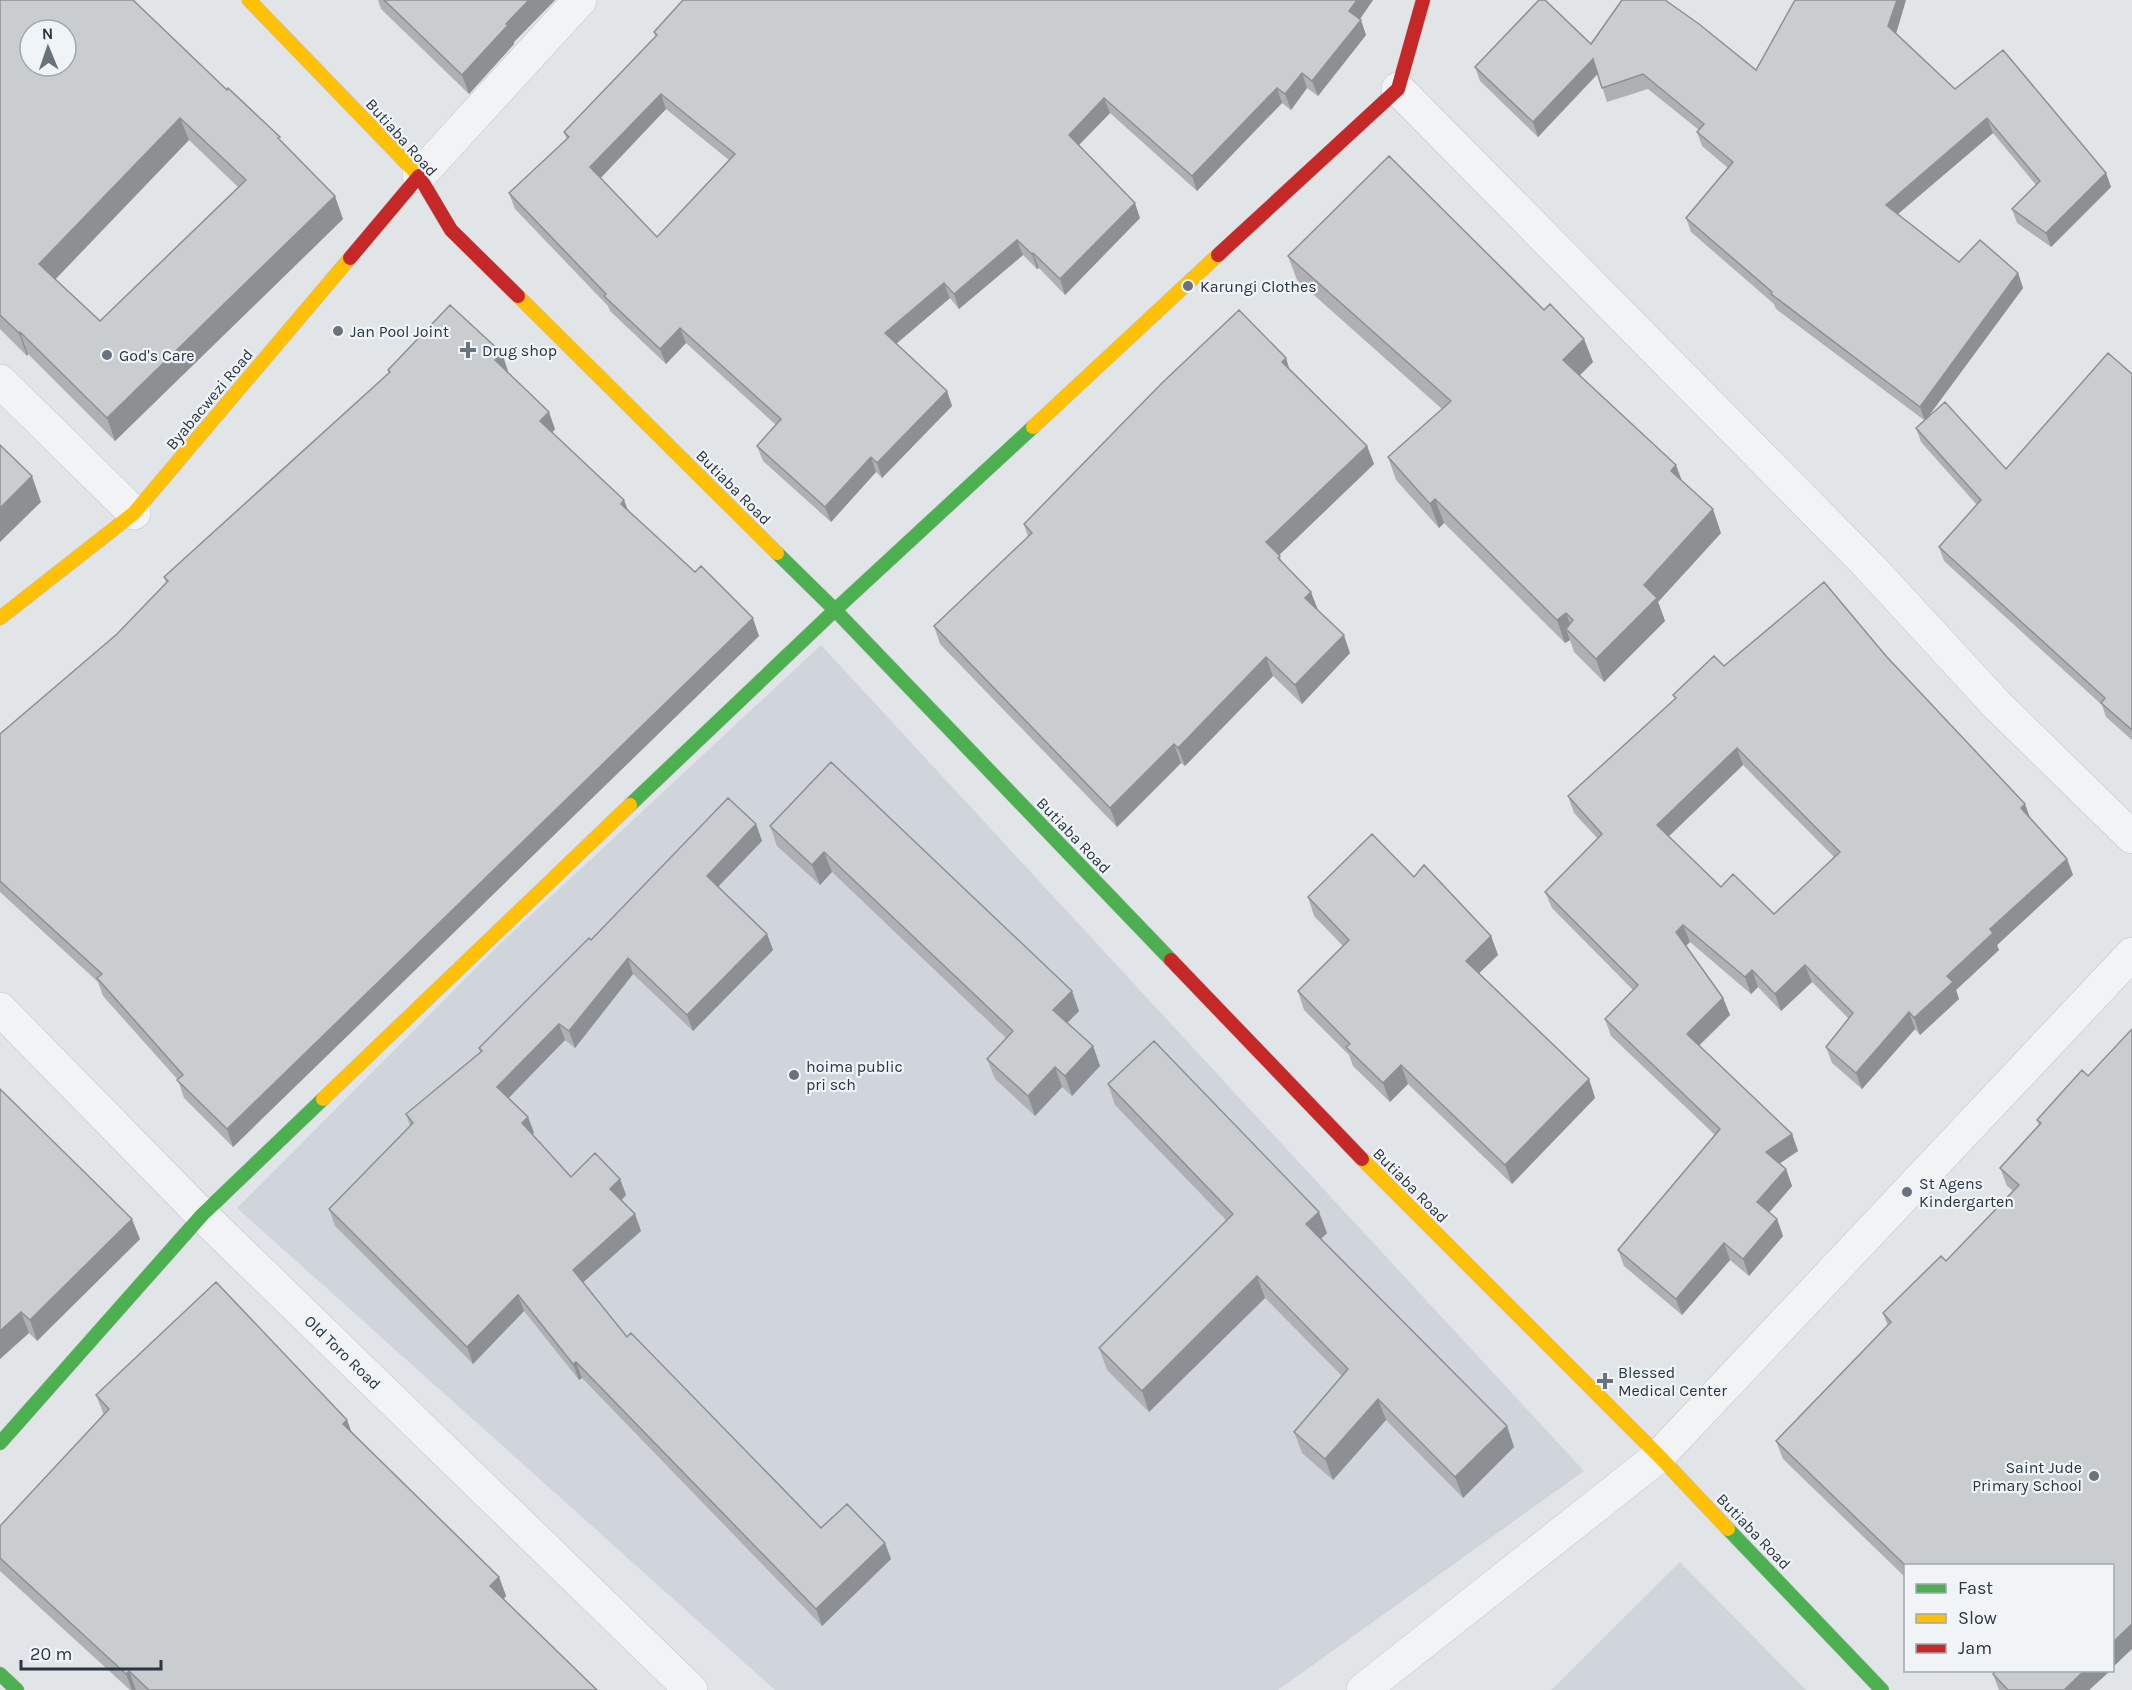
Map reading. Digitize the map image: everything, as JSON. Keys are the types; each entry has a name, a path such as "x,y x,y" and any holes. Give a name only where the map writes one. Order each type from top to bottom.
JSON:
{"main road":[{"name":"Butiaba Road","path":"249,0 419,176 451,230 835,610 1401,1200 1659,1456 1882,1690"},
{"path":"0,1443 202,1215 835,610 1398,89 1424,0"},
{"name":"Byabacwezi Road","path":"0,618 134,513 419,176"},
{"path":"0,1674 17,1690"}],"street":[{"path":"419,176 580,0"},
{"path":"1398,89 1869,566 1997,705 2132,837"},
{"path":"0,381 134,513"},
{"path":"1363,1690 1659,1456 2132,954"},
{"name":"Old Toro Road","path":"0,1009 202,1215 691,1690"}],"shaded area":[{"name":"hoima public pri sch","path":"821,645 1584,1471 1278,1690 775,1690 237,1208 502,942"},
{"path":"1680,1562 1806,1690 1551,1690"}],"building":[{"path":"0,0 133,0 280,137 278,138 335,196 107,418 0,315","holes":["180,118 246,180 100,321 39,264"]},
{"path":"384,0 529,0 462,75"},
{"path":"683,0 1357,0 1349,11 1361,20 1312,81 1302,73 1285,94 1277,88 1192,176 1104,98 1069,135 1135,203 1060,279 1017,240 954,294 944,283 885,333 947,391 877,463 871,457 825,507 757,446 781,419 680,328 660,349 604,296 606,294 509,193 569,137 564,132 657,35 654,32","holes":["661,94 735,154 657,237 590,167"]},
{"path":"1539,0 1545,0 1591,44 1622,0 1665,0 1756,70 1795,0 1897,0 1888,26 1955,89 2003,50 2106,173 2046,233 2012,209 2040,181 1987,118 1886,205 1959,262 1980,240 2018,273 1920,407 1771,294 1772,292 1686,218 1733,162 1697,132 1704,124 1643,74 1602,88 1593,59 1533,122 1475,67"},
{"path":"1389,156 1544,310 1550,304 1584,339 1563,360 1676,465 1671,471 1713,509 1644,585 1657,598 1596,659 1566,629 1573,620 1566,613 1557,620 1435,499 1430,504 1388,457 1451,401 1288,256"},
{"path":"450,305 502,353 495,360 549,412 540,421 624,500 621,504 695,572 701,566 753,618 227,1129 177,1080 183,1075 97,978 102,974 0,881 0,734 117,634 168,581 164,577 390,372 388,370"},
{"path":"1239,310 1286,358 1282,362 1367,446 1266,542 1311,592 1305,598 1344,635 1295,685 1266,657 1178,748 1174,744 1110,808 934,626 1032,533 1024,524 1162,383"},
{"path":"2108,353 2132,374 2132,730 2101,703 2105,698 1939,547 1981,500 1916,428 1945,402 2006,469"},
{"path":"0,445 32,476 0,508"},
{"path":"1824,582 1886,656 2025,804 2021,808 2067,859 1990,929 1993,933 1947,976 1953,982 1914,1018 1909,1012 1856,1073 1826,1047 1853,1013 1805,965 1775,994 1752,970 1745,977 1683,925 1676,932 1723,998 1687,1034 1792,1134 1766,1152 1786,1169 1757,1202 1777,1219 1743,1259 1724,1243 1676,1299 1618,1250 1720,1129 1605,1019 1638,985 1545,892 1602,834 1568,796 1676,698 1673,695 1714,656 1724,666","holes":["1737,748 1840,852 1774,914 1733,874 1721,887 1657,825"]},
{"path":"831,762 1072,991 1053,1010 1093,1046 1065,1076 1055,1067 1028,1096 987,1059 1013,1031 824,852 812,865 770,826"},
{"path":"728,798 756,824 707,876 767,934 687,1015 628,958 569,1031 559,1024 497,1087 528,1117 522,1123 571,1177 595,1153 620,1179 610,1189 635,1214 573,1270 627,1337 631,1333 821,1528 847,1504 885,1543 816,1609 576,1362 573,1364 518,1295 467,1347 329,1209 413,1123 406,1114 482,1051 479,1048 589,938 591,940"},
{"path":"1372,834 1414,877 1424,865 1491,936 1466,961 1589,1079 1505,1165 1401,1065 1383,1083 1346,1047 1350,1044 1298,991 1349,940 1308,897"},
{"path":"2132,1029 2132,1624 2114,1641 2114,1564 1904,1564 1776,1441 1891,1322 1883,1313 1941,1256 1946,1261 2019,1185 2000,1168 2041,1123 2037,1120 2082,1070 2088,1076"},
{"path":"1154,1041 1319,1212 1306,1224 1507,1426 1455,1477 1378,1399 1325,1459 1294,1432 1348,1369 1257,1276 1142,1391 1099,1348 1233,1214 1108,1084"},
{"path":"0,1089 132,1219 30,1320 21,1312 0,1331"},
{"path":"216,1282 347,1420 343,1424 499,1577 490,1586 597,1690 149,1690 129,1671 126,1674 0,1558 0,1526 109,1409 96,1395"},
{"path":"1995,1672 2083,1672 2064,1690 2008,1690 1993,1674"}],"traffic: fast":[{"path":"630,805 835,610 1033,427"},
{"path":"777,553 835,610 1171,960"},
{"path":"0,1443 202,1215 323,1099"},
{"path":"1728,1529 1882,1690"},
{"path":"0,1674 17,1690"}],"traffic: slow":[{"path":"249,0 419,176"},
{"path":"1033,427 1218,255"},
{"path":"0,618 134,513 350,258"},
{"path":"518,296 777,553"},
{"path":"323,1099 630,805"},
{"path":"1362,1159 1659,1456 1728,1529"}],"traffic: jam":[{"path":"1218,255 1398,89 1423,0"},
{"path":"350,258 419,176 451,230 518,296"},
{"path":"1171,960 1362,1159"}],"place":[{"name":"Karungi Clothes","path":"1188,286"},
{"name":"Jan Pool Joint","path":"338,331"},
{"name":"Drug shop","path":"468,350"},
{"name":"God's Care","path":"107,355"},
{"name":"hoima public pri sch","path":"794,1075"},
{"name":"St Agens Kindergarten","path":"1907,1192"},
{"name":"Blessed Medical Center","path":"1605,1381"},
{"name":"Saint Jude Primary School","path":"2094,1476"}]}
